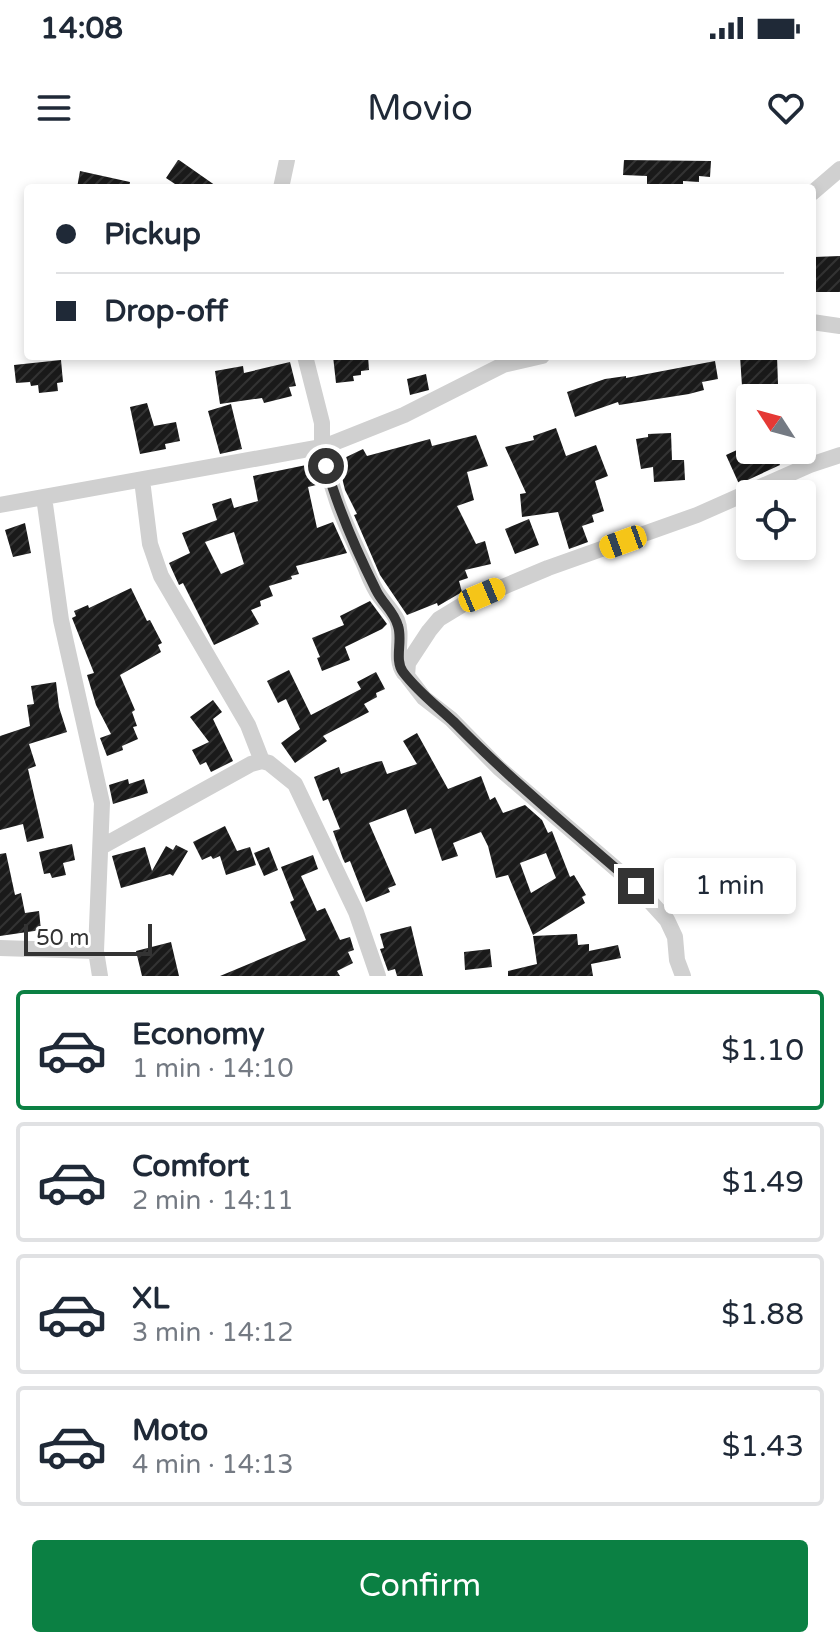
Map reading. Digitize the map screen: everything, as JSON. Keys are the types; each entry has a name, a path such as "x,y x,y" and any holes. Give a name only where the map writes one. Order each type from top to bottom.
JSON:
{"street":[{"path":"282,184 287,160"},
{"path":"816,189 836,167"},
{"path":"816,323 840,326"},
{"path":"306,360 322,423 326,466 333,490 378,594 397,621 401,634 400,665 424,698 451,719 499,768 636,886 667,920 675,937 677,960 683,976"},
{"path":"0,505 324,446 404,415 503,365 525,360"},
{"path":"407,676 408,663 429,631 439,619 467,602 548,568 697,515 840,455"},
{"path":"142,480 150,544 161,576 248,725 262,761 277,767 295,784 356,912 378,976"},
{"path":"44,497 61,620 102,803 96,951 100,976"},
{"path":"101,847 209,786 262,761"},
{"path":"0,948 96,951"}],"building":[{"path":"178,160 213,184 175,184 166,178"},
{"path":"624,160 711,161 710,177 699,176 699,182 647,184 647,176 623,175"},
{"path":"80,171 130,182 130,184 78,184"},
{"path":"840,256 840,292 816,292 816,257"},
{"path":"61,360 63,382 57,383 58,391 39,393 38,385 16,383 14,365"},
{"path":"333,360 368,360 369,370 353,376 354,381 336,383"},
{"path":"740,360 777,360 778,384 742,384"},
{"path":"715,361 718,379 702,382 704,390 689,394 619,405 618,402 575,417 567,392 605,379 626,378"},
{"path":"290,362 296,386 289,387 292,396 264,403 262,398 220,404 215,371 243,366 244,373"},
{"path":"426,374 429,390 410,395 407,379"},
{"path":"147,403 154,426 176,422 180,441 165,444 166,449 140,454 130,407"},
{"path":"231,404 242,449 220,454 208,411"},
{"path":"556,428 566,456 596,445 608,476 595,481 604,511 592,515 594,522 582,526 588,542 569,549 558,512 522,517 520,494 526,493 505,447 534,440 533,436"},
{"path":"671,433 672,460 684,460 685,480 654,482 653,467 641,469 636,439 648,437 648,434"},
{"path":"476,435 488,466 467,472 474,500 457,506 476,544 485,541 491,564 465,570 468,578 459,581 462,592 438,606 437,603 407,615 380,575 354,515 357,514 345,490 338,461 363,449 367,456 430,439 432,446"},
{"path":"736,450 736,464 780,465 748,480 737,480 726,455"},
{"path":"316,463 320,484 308,487 317,528 333,522 347,553 296,566 299,574 269,586 273,596 260,601 261,606 251,610 259,624 214,645 183,583 179,585 169,563 190,553 182,533 217,520 212,504 231,498 234,508 258,501 253,476","holes":["234,532 244,564 221,574 205,542"]},
{"path":"529,519 539,545 515,554 505,529"},
{"path":"25,523 31,553 13,557 5,530"},
{"path":"131,588 162,643 158,645 161,652 120,675 135,710 132,712 137,726 133,727 138,739 122,746 123,750 107,756 100,738 111,734 96,705 87,675 94,673 72,618 76,616 74,611 88,605 89,608"},
{"path":"370,601 387,624 345,647 350,660 322,671 312,638 344,625 340,616"},
{"path":"289,670 311,715 361,689 357,682 376,672 385,689 364,704 369,712 323,736 327,741 295,763 281,743 300,729 286,699 278,703 267,681"},
{"path":"56,682 59,707 67,732 29,744 36,766 28,769 44,838 27,842 23,824 0,830 0,736 30,726 27,705 34,704 31,686"},
{"path":"213,700 222,712 213,719 233,761 211,772 206,762 200,765 192,750 209,742 190,717"},
{"path":"417,733 448,789 481,776 490,800 495,797 503,813 525,805 542,820 548,833 552,831 570,877 574,875 586,895 582,897 585,903 533,935 508,875 496,878 481,832 453,843 458,856 442,861 431,828 415,834 406,809 369,823 396,885 388,888 390,892 366,902 350,861 345,863 343,859 333,831 340,829 328,799 323,801 314,777 339,767 341,774 382,761 387,774 417,764 403,741","holes":["546,853 556,878 531,893 520,863"]},
{"path":"128,779 129,784 144,779 148,793 113,804 109,785"},
{"path":"225,826 237,851 250,847 256,865 226,875 220,856 202,860 193,842"},
{"path":"72,844 75,860 63,863 66,875 52,878 50,873 44,874 39,852"},
{"path":"176,845 188,851 173,876 170,874 121,888 112,856 145,847 152,871 166,846 173,850"},
{"path":"269,847 278,870 264,876 254,853"},
{"path":"6,853 15,895 21,893 25,913 39,911 41,930 0,936 0,854"},
{"path":"313,855 318,869 301,876 317,911 325,908 340,940 350,937 354,950 348,952 353,963 337,971 340,976 220,976 306,940 290,902 294,900 281,867"},
{"path":"411,926 423,976 397,976 395,969 388,971 380,949 384,948 380,934"},
{"path":"577,934 578,945 589,944 589,951 618,945 621,958 591,964 593,976 508,976 508,971 537,964 533,936"},
{"path":"171,942 179,976 142,976 136,951"},
{"path":"490,949 492,967 465,970 464,952"}],"route":[{"path":"326,466 349,531 378,594 397,621 401,634 401,670 412,685 499,768 636,886"}]}
